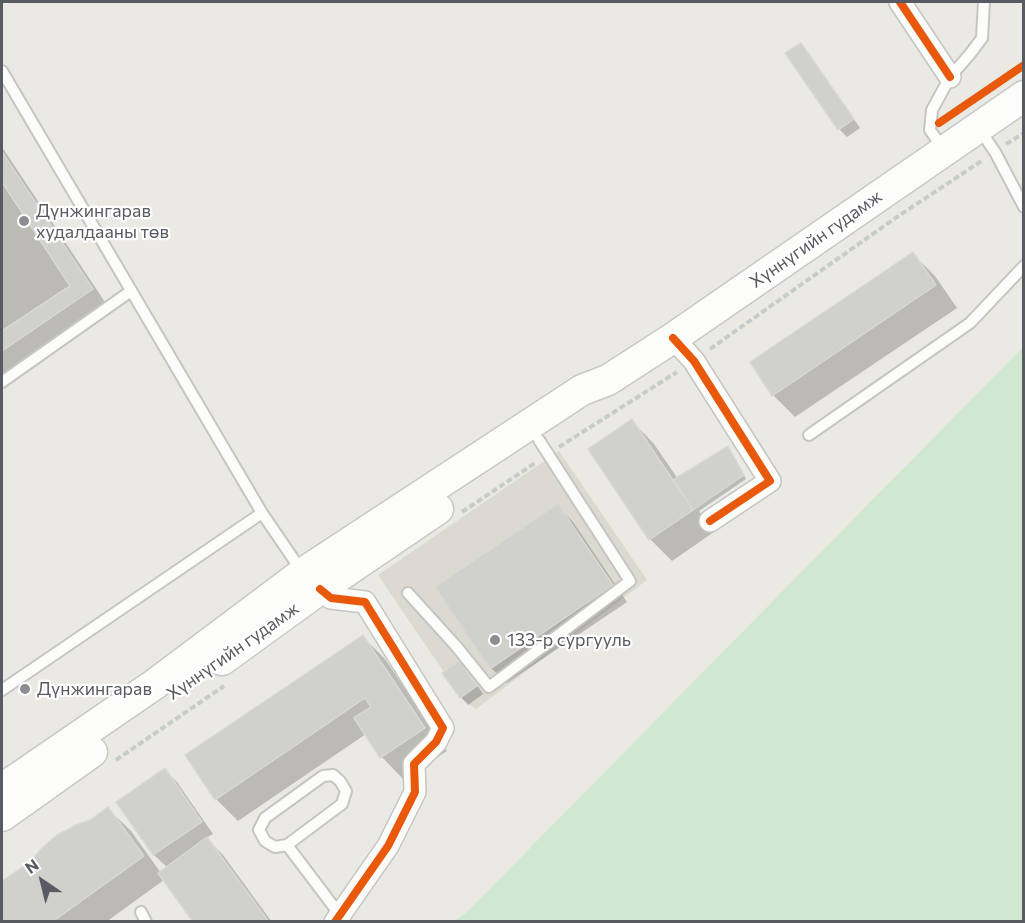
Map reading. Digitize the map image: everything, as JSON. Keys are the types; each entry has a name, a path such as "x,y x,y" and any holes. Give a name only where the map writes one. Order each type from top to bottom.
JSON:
{"main road":[{"name":"Хүннүгийн гудамж","path":"2,816 312,581 582,390 608,380 674,338 1023,96"},
{"name":"Хүннүгийн гудамж","path":"2,789 155,684 312,581 539,440 598,397 608,380"}],"street":[{"path":"900,2 950,76"},
{"path":"674,338 694,361 770,481 710,521"},
{"path":"312,581 331,598 365,602 443,728 436,741 414,764 415,792 388,846 338,918"}],"lane":[{"path":"944,151 930,130 932,110 950,76 981,38 984,2"},
{"path":"2,71 262,513 312,581"},
{"path":"979,127 995,152 1023,207"},
{"path":"809,435 970,323 1023,266"},
{"path":"2,382 131,291"},
{"path":"408,593 489,687 630,581 539,440"},
{"path":"2,690 262,513"},
{"path":"323,776 333,776 340,781 346,791 342,804 287,845 275,847 265,841 259,830 265,818 323,776"},
{"path":"287,845 338,918"}],"path":[{"path":"109,764 226,684"}],"shaded area":[{"name":"133-р сургууль","path":"559,451 647,580 476,709 463,700 378,575"}],"green space":[{"path":"1023,347 1023,921 454,921 467,912"}],"building":[{"path":"801,43 854,119 838,130 785,53"},
{"name":"Дүнжингарав худалдааны төв","path":"2,152 93,289 2,351"},
{"path":"2,182 70,286 2,331"},
{"path":"913,252 936,285 772,396 750,362"},
{"path":"632,419 693,510 649,540 588,449"},
{"path":"728,446 744,475 693,510 673,480"},
{"path":"558,504 613,585 490,669 435,587"},
{"path":"363,635 425,728 380,758 354,718 371,707 365,698 215,800 185,755"},
{"path":"460,661 477,686 460,698 442,673"},
{"path":"165,768 202,822 153,855 116,802"},
{"path":"108,807 144,856 52,922 2,922 2,881 30,862 57,835 90,820"},
{"path":"207,837 269,922 193,922 158,873"}],"cycle path":[{"path":"900,2 950,77"},
{"path":"939,123 1024,65"},
{"path":"673,338 694,361 770,481 710,521"},
{"path":"320,589 331,598 365,602 443,728 436,742 414,764 415,792 388,846 335,922"}],"place":[{"name":"Дүнжингарав худалдааны төв","path":"24,221"},
{"name":"133-р сургууль","path":"495,640"},
{"name":"Дүнжингарав","path":"25,689"}]}
